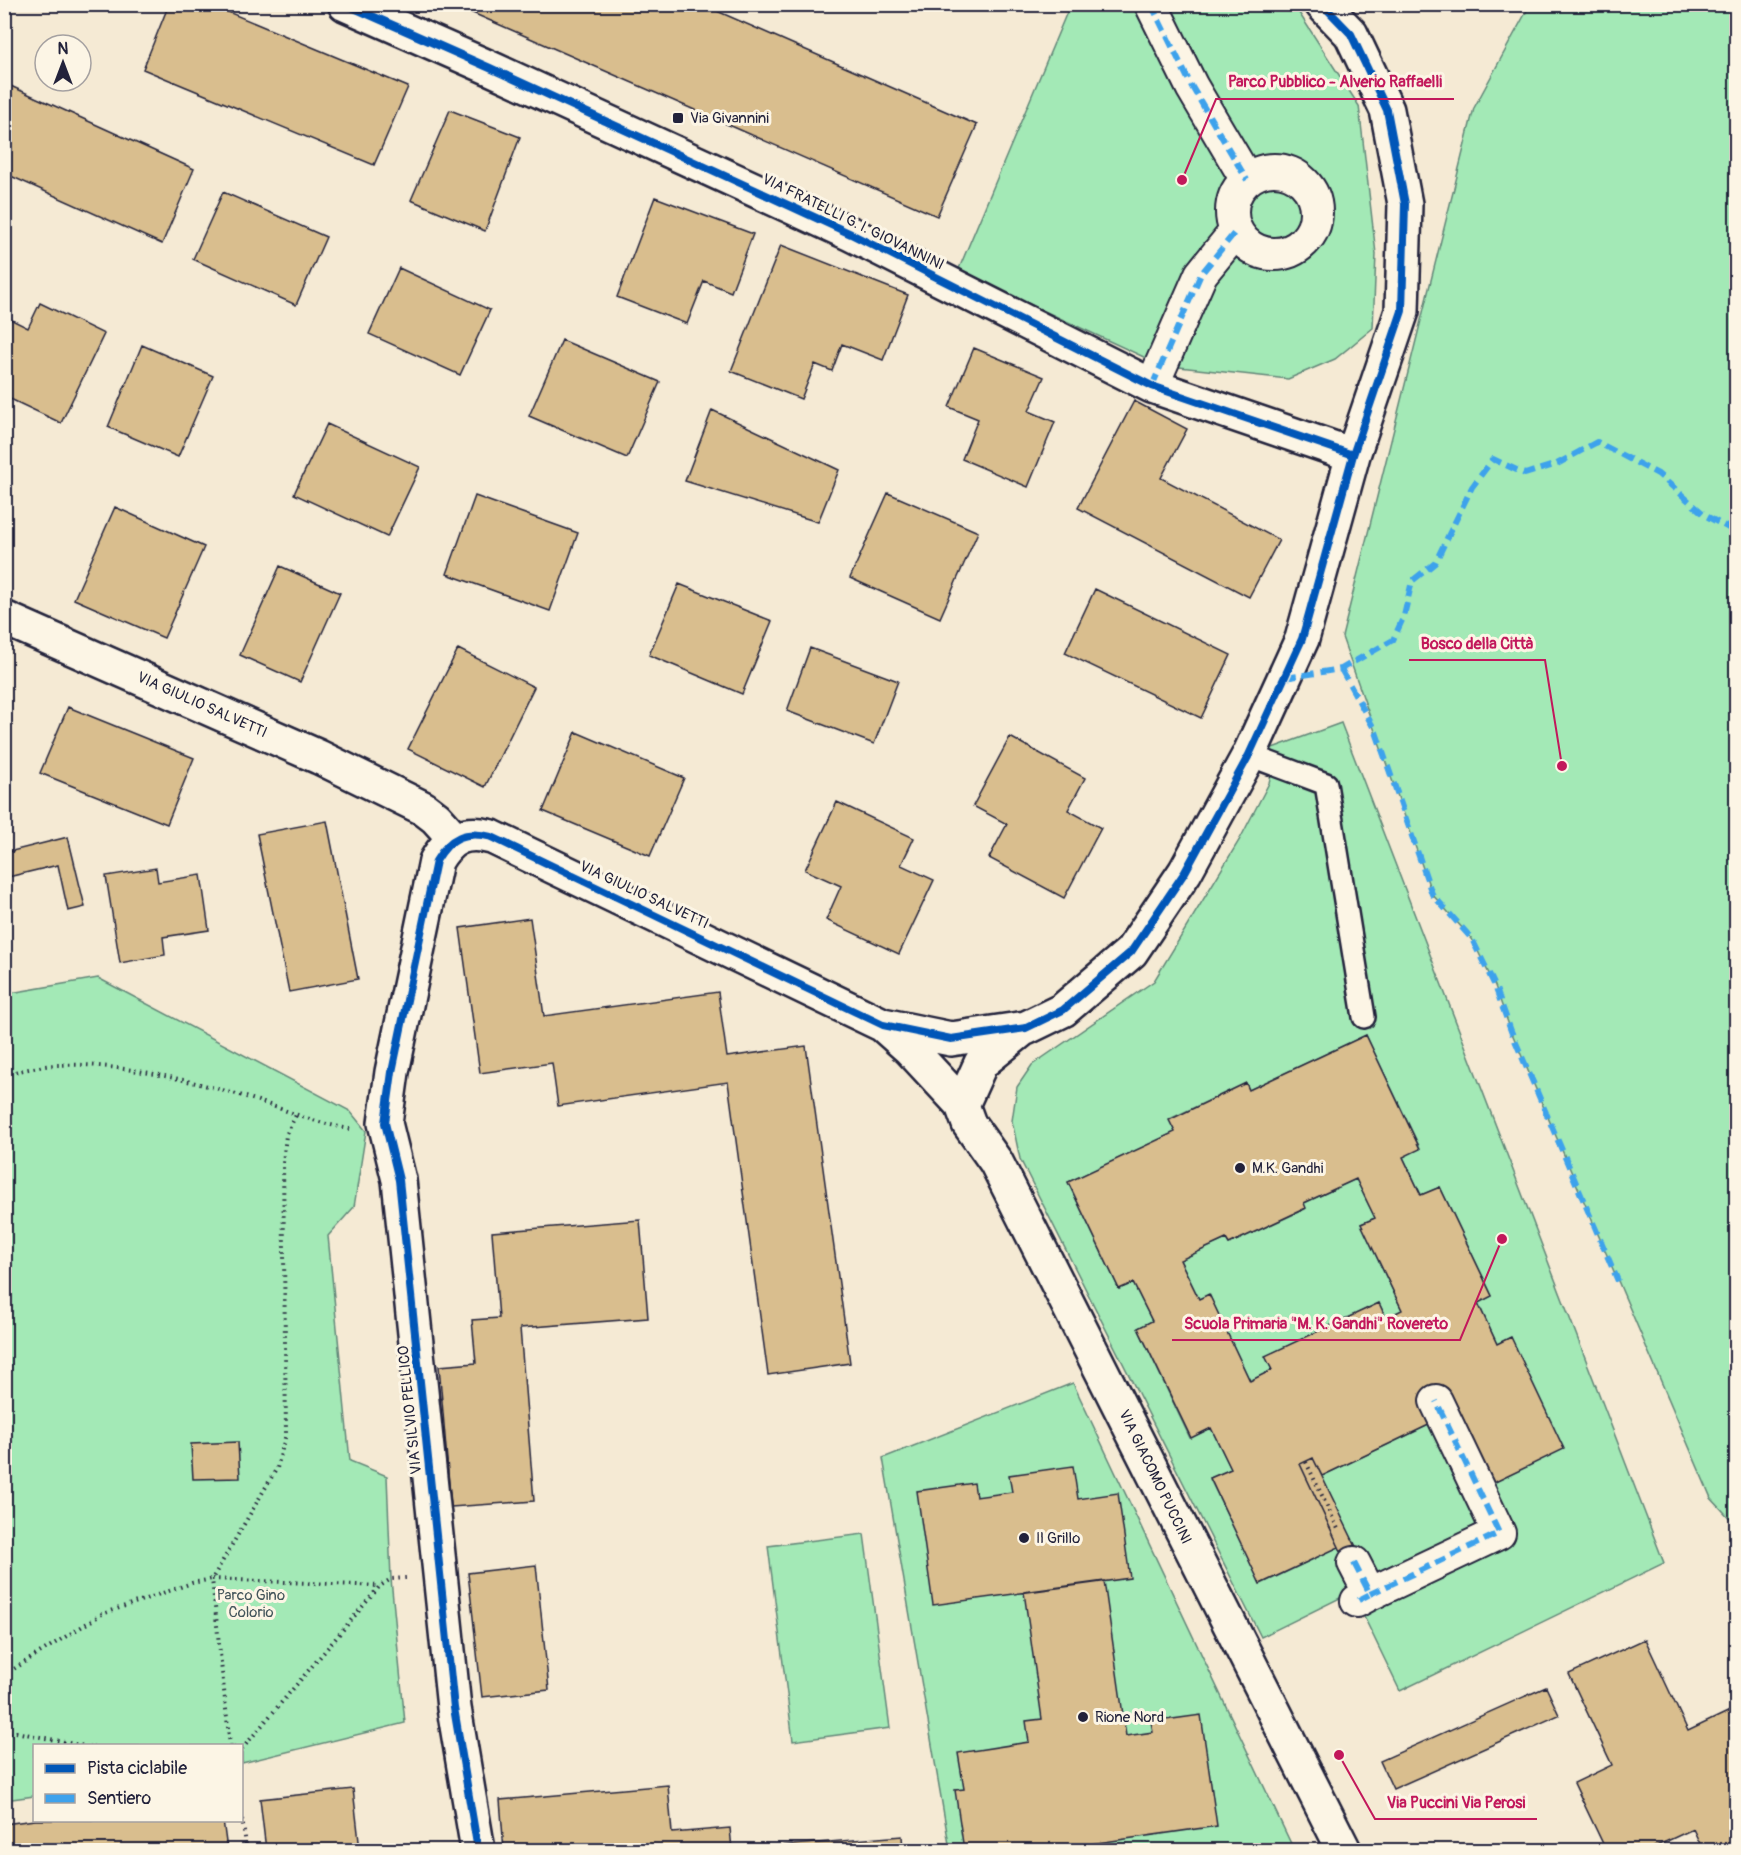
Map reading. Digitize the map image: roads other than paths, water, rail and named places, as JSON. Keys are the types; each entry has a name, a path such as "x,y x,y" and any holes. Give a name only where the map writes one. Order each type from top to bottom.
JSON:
{"street":[{"name":"VIA FRATELLI G. I. GIOVANNINI","path":"345,4 501,72 852,234 1152,386 1353,455"},
{"path":"1151,4 1192,87 1247,180"},
{"path":"962,1105 981,1063 1026,1028 1063,1010 1131,952 1185,872 1249,755 1302,639 1353,455 1402,311 1405,204 1387,110 1351,34 1322,4"},
{"path":"1276,170 1288,172 1301,180 1311,192 1316,219 1310,235 1301,244 1290,251 1275,254 1256,250 1244,241 1236,231 1232,212 1234,198 1247,180 1262,172 1276,170"},
{"path":"1152,386 1201,274 1236,231"},
{"name":"VIA GIULIO SALVETTI","path":"4,618 319,757 423,808 436,818 454,838 464,834 480,834 500,841 883,1025 951,1039 1026,1028"},
{"name":"VIA SILVIO PELLICO","path":"454,838 436,861 392,1072 385,1123 399,1180 454,1708 478,1851"},
{"name":"VIA GIACOMO PUCCINI","path":"883,1025 910,1048 962,1105 969,1124 996,1161 1344,1851"},
{"path":"1354,1563 1363,1598 1499,1533 1436,1401"}],"lane":[{"path":"1249,755 1326,784 1364,1017"}],"place":[{"name":"Via Givannini","path":"678,118"},
{"name":"Parco Pubblico - Alverio Raffaelli","path":"1182,180"},
{"name":"Bosco della Città","path":"1562,766"},
{"name":"M.K. Gandhi","path":"1240,1168"},
{"name":"Scuola Primaria \"M. K. Gandhi\" Rovereto","path":"1502,1239"},
{"name":"Il Grillo","path":"1024,1538"},
{"name":"Rione Nord","path":"1083,1717"},
{"name":"Via Puccini Via Perosi","path":"1339,1755"}],"park label":[{"name":"Parco Gino Colorio","path":"251,1604"}]}
